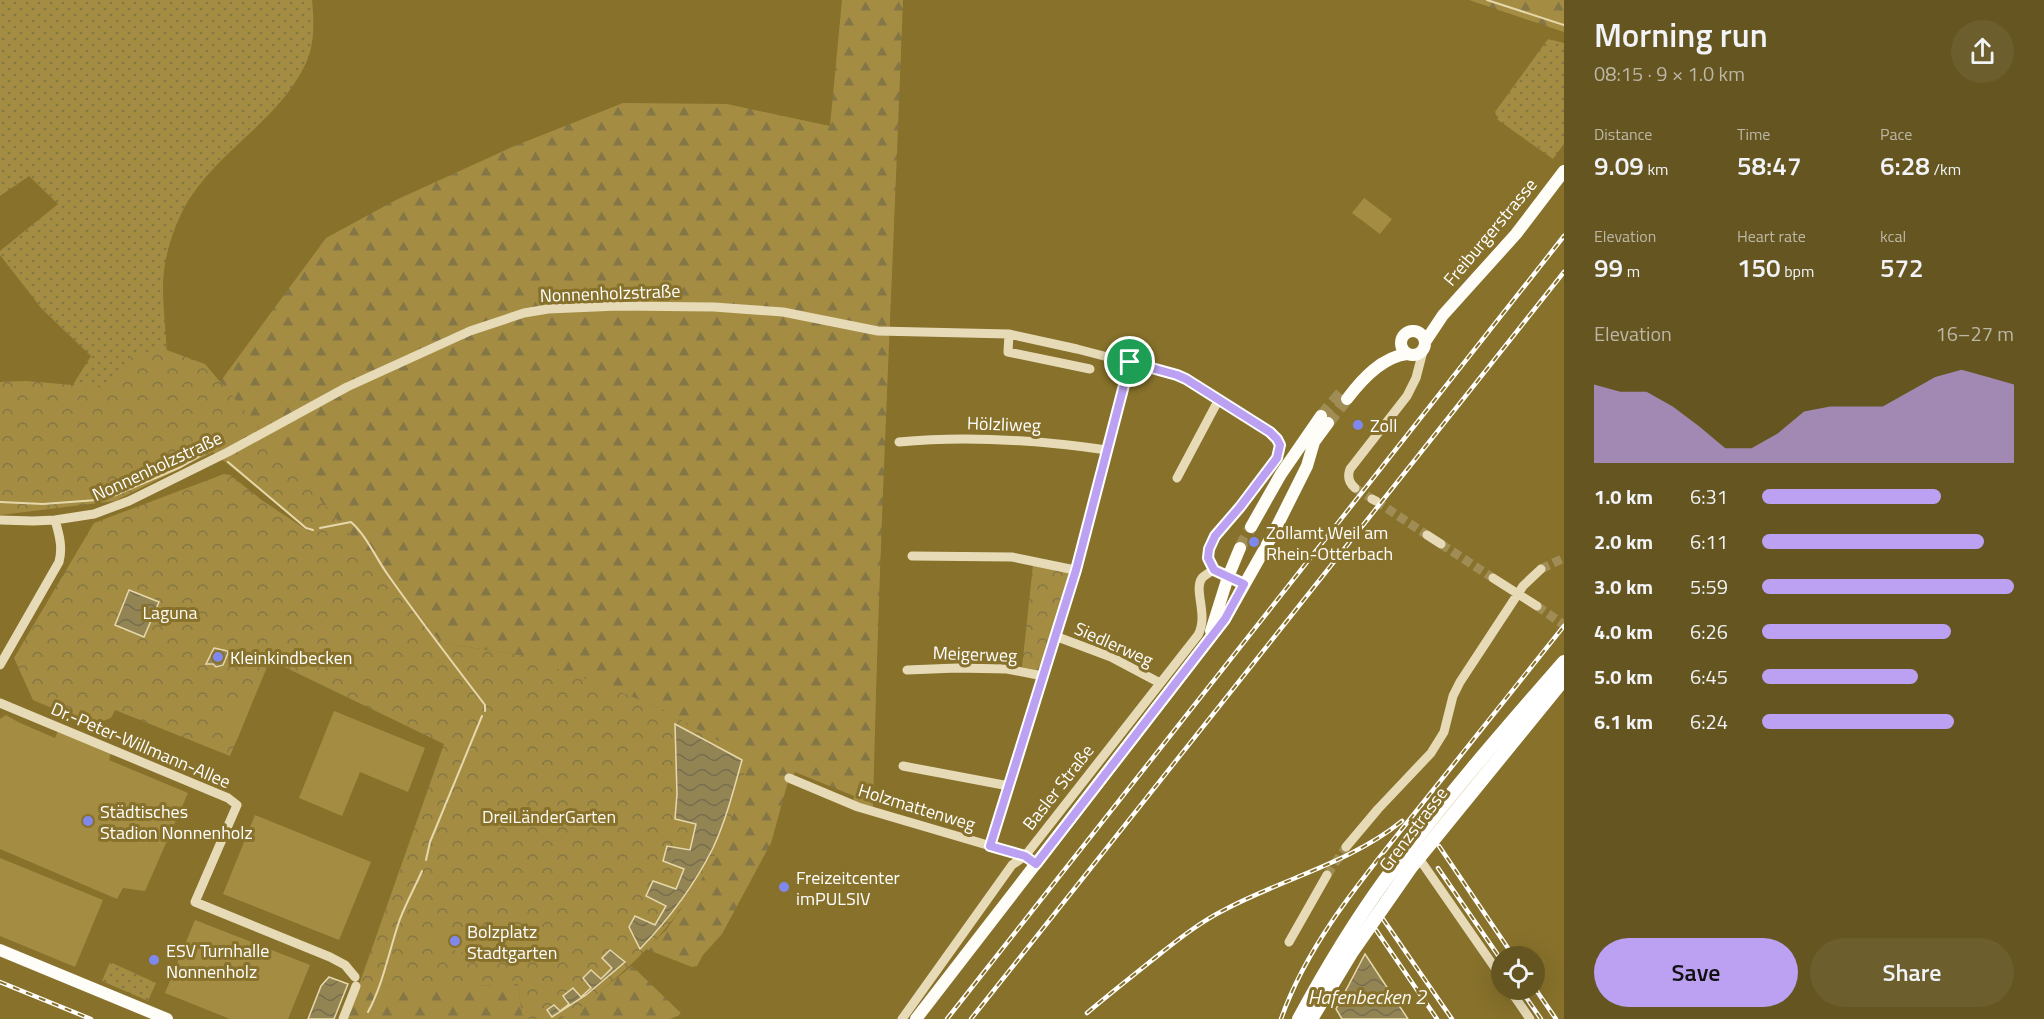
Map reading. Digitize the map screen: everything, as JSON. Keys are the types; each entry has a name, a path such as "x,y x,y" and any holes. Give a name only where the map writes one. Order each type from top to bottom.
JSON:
{"highway":[{"path":"1299,1019 1335,956 1385,880 1483,755 1564,662"},
{"path":"1311,1019 1351,953 1411,867 1564,679"}],"main road":[{"name":"Freiburgerstrasse","path":"1344,396 1383,363 1414,349 1516,234 1564,171"},
{"name":"Freiburgerstrasse","path":"1414,349 1406,334 1418,332 1443,315"},
{"path":"1414,349 1424,337 1418,332"},
{"path":"1251,527 1281,474 1324,420"},
{"path":"916,1019 1225,619 1273,534 1308,464 1310,439"},
{"path":"1208,640 1228,577 1240,548"},
{"path":"1228,577 1244,584"},
{"path":"0,950 166,1019"}],"street":[{"name":"Nonnenholzstraße","path":"0,520 33,522 55,520 94,514 129,501 238,447 346,387 470,331 524,313 548,309 618,306 714,307 783,312 878,331 1009,334 1177,375 1270,432 1279,442 1277,458 1215,536 1208,554 1214,570"},
{"path":"1009,334 1008,352 1090,369"},
{"path":"1355,488 1349,480 1350,469 1412,389 1418,373 1414,349"},
{"path":"990,846 1076,570 1130,362"},
{"path":"1177,478 1219,399"},
{"name":"Hölzliweg","path":"899,442 934,438 997,438 1043,441 1107,450"},
{"path":"0,665 59,562 60,538 55,520"},
{"path":"1427,535 1441,544"},
{"path":"912,556 1012,557 1076,570"},
{"path":"1346,847 1431,753 1444,732 1460,682 1518,594 1529,579 1541,569"},
{"path":"1214,570 1228,577"},
{"name":"Basler Straße","path":"902,1019 1012,864 1025,856 1202,627 1203,606 1199,585 1202,579 1214,570"},
{"path":"1493,578 1537,606"},
{"name":"Siedlerweg","path":"1055,636 1111,657 1160,683"},
{"name":"Meigerweg","path":"907,670 1007,669 1043,676"},
{"name":"Grenzstrasse","path":"1304,1019 1337,962 1415,852 1564,671"},
{"name":"Dr.-Peter-Willmann-Allee","path":"0,703 228,798 237,805 195,902 345,965 356,981 343,1019"},
{"path":"903,766 1009,786"},
{"name":"Holzmattenweg","path":"789,778 858,807 1025,856 1036,864"},
{"path":"1415,852 1491,962"},
{"path":"1289,942 1327,875"},
{"path":"1517,1000 1530,1019"}],"green space":[{"path":"0,0 312,0 311,48 306,63 293,85 278,105 205,178 190,198 178,221 167,253 163,279 167,364 126,390 75,387 74,383 91,356 42,309 0,255 0,251 58,204 29,176 0,196"},
{"path":"842,0 903,0 882,506 873,809 853,802 854,796 795,772 792,779 789,778 771,843 722,934 703,955 697,966 692,967 646,949 666,930 698,885 695,729 656,706 520,655 442,643 220,382 326,238 396,200 512,147 623,103 727,104 830,126"},
{"path":"1469,0 1564,0 1564,32"},
{"path":"1548,39 1564,43 1564,144 1553,159 1498,120 1495,112"},
{"path":"1364,198 1392,219 1380,234 1352,213"},
{"name":"DreiLänderGarten","path":"164,349 205,364 442,643 520,655 594,682 656,706 748,757 741,790 725,836 698,885 682,908 645,950 576,1011 558,1019 526,1019 522,1014 518,984 446,987 359,985 444,744 270,660 230,756 115,710 111,718 92,725 33,700 14,658 94,523 224,474 230,475 263,501 313,534 213,452 115,501 0,515 0,382 26,381 107,388 133,356","holes":["675,724 713,847 679,901 640,949 635,917 655,925 666,906 647,896 676,889 684,869 663,861 667,846 690,851 697,824 675,819 677,794","610,950 625,962 586,995 552,1017 569,1004 563,996 573,989 581,997 591,988 592,970 601,979 613,967"]},
{"path":"1033,565 1069,574 1041,668 1036,670 1022,667"},
{"path":"234,699 251,705 237,740 220,734"},
{"path":"334,711 425,748 408,792 360,772 342,816 299,798"},
{"name":"Städtisches Stadion Nonnenholz","path":"6,715 55,738 58,731 111,753 109,760 188,793 145,891 123,888 117,899 0,849 0,719"},
{"path":"255,815 371,862 339,940 223,894"},
{"path":"0,858 103,900 75,967 0,936"},
{"path":"195,920 310,965 288,1019 230,1019 165,993"},
{"name":"Bolzplatz Stadtgarten","path":"440,926 475,936 470,955 435,945"},
{"path":"110,962 156,983 148,1001 102,981"},
{"path":"632,966 682,1014 670,1019 560,1019 583,1005"},
{"path":"518,984 522,1014 526,1019 346,1019 359,985"}],"water":[{"path":"129,590 159,602 144,637 115,625"},
{"name":"Kleinkindbecken","path":"214,648 227,651 223,665 216,667 213,664 206,664"},
{"path":"675,724 742,760 722,827 706,861 680,901 640,949 629,927 635,916 655,925 666,906 646,896 653,881 676,889 684,869 663,861 667,846 690,850 696,824 675,819 677,794"},
{"path":"610,950 625,962 586,995 552,1017 547,1010 554,1005 560,1011 569,1004 563,996 573,988 581,997 591,988 583,978 591,970 601,979 612,968 602,958"},
{"name":"Hafenbecken 2","path":"1365,954 1408,1019 1342,1019 1336,1009"},
{"path":"329,977 348,984 334,1019 308,1019 321,986"}],"waterway":[{"path":"1487,0 1564,25"},
{"path":"111,497 181,467 212,449"},
{"path":"228,462 306,528 313,530"},
{"path":"0,502 43,504 97,500"},
{"path":"320,528 351,522 356,527 400,591 485,705 485,711"},
{"path":"426,860 430,842 482,716"},
{"path":"368,1012 382,978 400,919 422,871"}],"tunnel":[{"path":"1321,416 1341,393"},
{"path":"1328,423 1347,399"},
{"path":"1355,488 1372,499"},
{"path":"1376,501 1427,535"},
{"path":"1240,548 1251,527"},
{"path":"1441,544 1493,578"},
{"path":"1541,569 1564,558"},
{"path":"1537,606 1564,625"},
{"path":"1327,875 1346,847"}],"railway":[{"path":"947,1019 1564,236"},
{"path":"971,1019 1564,272"},
{"path":"1281,1019 1306,963 1339,911 1564,626"},
{"path":"1087,1013 1206,920 1248,898 1361,848 1402,821"},
{"path":"1439,846 1507,946"},
{"path":"1438,868 1492,946"},
{"path":"1383,919 1452,1019"},
{"path":"1376,930 1437,1019"},
{"path":"0,982 91,1019"},
{"path":"1528,1000 1541,1019"},
{"path":"1543,1000 1556,1019"}],"place":[{"name":"Zoll","path":"1358,425"},
{"name":"Zollamt Weil am Rhein-Otterbach","path":"1254,542"},
{"name":"Kleinkindbecken","path":"218,657"},
{"name":"Städtisches Stadion Nonnenholz","path":"88,821"},
{"name":"Freizeitcenter imPULSIV","path":"784,887"},
{"name":"Bolzplatz Stadtgarten","path":"455,941"},
{"name":"ESV Turnhalle Nonnenholz","path":"154,960"}],"route":[{"path":"1130,362 1177,375 1200,387 1270,432 1279,442 1280,448 1277,458 1215,536 1209,549 1208,558 1214,570 1244,584 1231,609 1189,667 1036,864 1025,856 990,846 1076,570 1130,362"}],"park label":[{"name":"Laguna","path":"170,612"}]}
